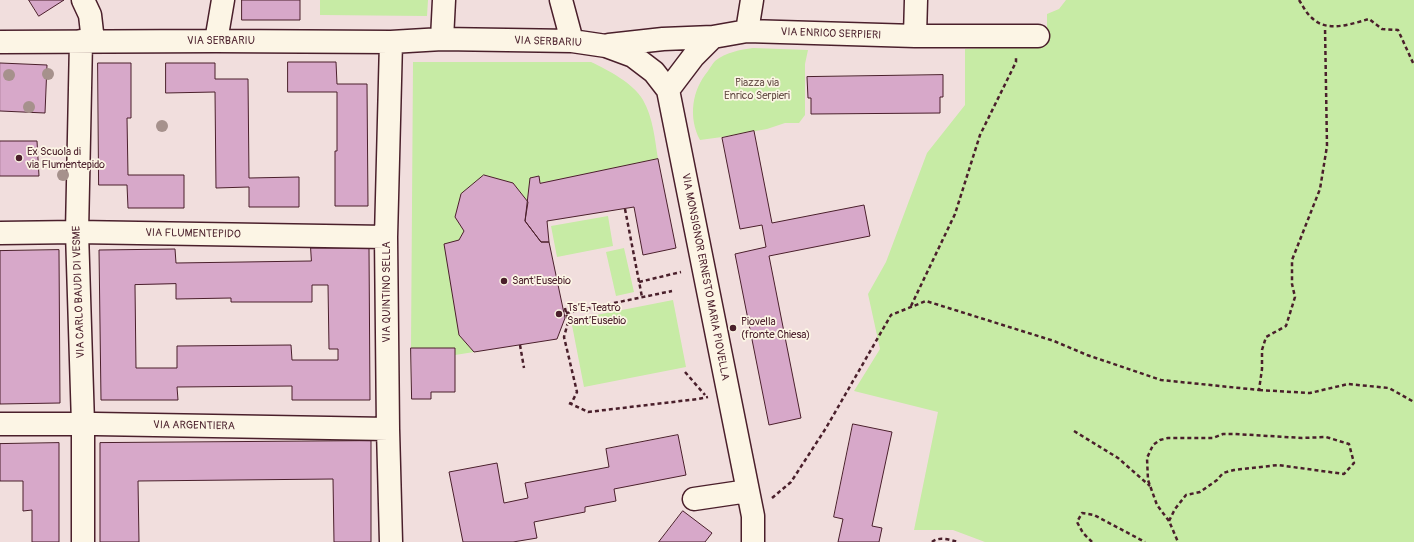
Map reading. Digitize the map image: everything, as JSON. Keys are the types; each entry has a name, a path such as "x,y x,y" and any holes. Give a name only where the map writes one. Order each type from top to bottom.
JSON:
{"street":[{"name":"VIA CARLO BAUDI DI VESME","path":"83,542 83,424 77,232 87,41 90,15 84,0"},
{"path":"216,41 223,0"},
{"path":"442,39 444,0"},
{"path":"562,0 572,41"},
{"path":"747,31 752,0"},
{"path":"915,36 916,0"},
{"name":"VIA ENRICO SERPIERI","path":"606,46 663,39 712,36 747,31 915,36 1029,36"},
{"path":"668,90 693,57 712,36"},
{"name":"VIA SERBARIU","path":"0,42 391,42 442,39 572,41 606,46"},
{"name":"VIA QUINTINO SELLA","path":"391,42 386,237 391,542"},
{"name":"VIA MONSIGNOR ERNESTO MARIA PIOVELLA","path":"606,46 633,56 654,72 668,90 753,516 753,542"},
{"name":"VIA FLUMENTEPIDO","path":"0,232 386,237"},
{"name":"VIA ARGENTIERA","path":"0,424 388,429"},
{"path":"694,499 748,491"}],"path":[{"path":"1299,0 1312,18 1325,26 1347,25 1369,19 1382,29 1398,30 1414,65"},
{"path":"1259,390 1262,369 1262,350 1266,337 1286,326 1295,297 1292,284 1292,260 1320,189 1327,146 1325,26"},
{"path":"911,307 955,214 980,135 1029,36"},
{"path":"625,209 642,297"},
{"path":"639,282 681,272"},
{"path":"566,313 672,291"},
{"path":"753,516 791,482 826,428 891,315 926,301 1054,341 1087,355 1161,380 1259,390 1310,393 1348,384 1389,388 1414,402"},
{"path":"565,308 568,322 564,337 577,392 570,403 588,412 698,400 711,396"},
{"path":"520,345 524,368"},
{"path":"685,372 706,397"},
{"path":"1074,431 1118,458 1150,486"},
{"path":"1170,521 1175,509 1186,495 1200,492 1217,480 1223,473 1234,470 1278,465 1344,474 1354,463 1349,444 1326,437 1302,438 1223,434 1213,438 1168,438 1160,440 1153,445 1147,458 1148,480 1157,506 1170,521 1178,542"},
{"path":"1092,542 1083,533 1077,522 1082,513 1094,515 1144,542"},
{"path":"932,542 934,539 943,538 958,542"}],"green space":[{"path":"320,0 428,0 427,16 320,15"},
{"path":"1066,0 1414,0 1414,542 985,542 953,530 914,530 938,412 854,391 880,349 868,294 886,262 927,153 965,105 965,49 1047,44 1047,14 1059,9"},
{"name":"Piazza via Enrico Serpieri","path":"753,48 808,50 805,64 805,115 799,123 785,123 767,129 700,140 696,131 693,113 695,95 703,78 714,62 724,55"},
{"path":"413,62 591,62 620,78 639,94 649,114 653,129 658,159 540,183 538,176 530,178 528,202 513,183 484,175 461,194 455,217 464,231 459,240 445,245 459,335 474,352 455,355 454,348 411,348"},
{"path":"608,216 613,246 557,257 551,226"},
{"path":"624,248 634,292 616,296 606,252"},
{"path":"673,300 686,367 584,387 571,320"}],"building":[{"path":"29,0 64,0 39,16"},
{"path":"242,0 300,0 300,20 242,20"},
{"path":"288,62 336,62 337,84 367,84 368,206 335,206 337,92 288,92"},
{"path":"0,63 47,65 45,113 0,111"},
{"path":"98,63 131,63 131,118 127,118 128,175 184,175 184,208 128,208 127,185 99,185"},
{"path":"166,63 215,63 215,79 248,79 249,178 299,177 299,207 249,207 249,187 216,188 215,92 166,93"},
{"path":"943,75 943,97 940,97 940,113 811,114 811,98 808,98 807,77"},
{"path":"754,131 772,223 864,205 870,236 769,256 801,418 769,425 735,254 766,247 762,225 740,229 722,138"},
{"name":"Ex Scuola di via Flumentepido","path":"0,141 37,141 39,176 0,176"},
{"path":"658,159 676,248 643,255 634,207 547,221 549,242 541,242 525,221 530,178 539,176 540,183"},
{"name":"Sant'Eusebio","path":"484,175 513,183 528,202 525,221 541,242 549,242 565,318 557,339 474,352 459,335 444,244 459,240 464,231 455,217 461,194"},
{"path":"311,248 369,248 370,400 292,400 292,386 177,387 178,400 101,400 99,250 175,249 176,263 311,261","holes":["176,284 176,299 231,298 231,302 312,302 312,285 328,285 329,349 338,349 338,360 292,360 291,345 177,346 177,368 136,368 135,285"]},
{"path":"59,250 60,403 0,404 0,251"},
{"path":"411,348 455,348 455,392 431,392 431,399 412,399"},
{"path":"853,424 892,432 872,526 882,528 879,542 838,542 843,519 834,517"},
{"path":"678,435 686,475 614,489 616,501 585,507 585,512 534,522 537,538 513,542 463,542 449,472 497,463 504,503 528,498 525,483 609,467 606,449"},
{"path":"371,441 371,542 334,542 333,479 138,481 139,542 100,542 100,443"},
{"path":"59,443 59,542 32,542 32,510 23,511 23,481 0,481 0,444"},
{"path":"683,511 712,533 705,542 659,542"}],"place":[{"name":"Ex Scuola di via Flumentepido","path":"19,158"},
{"name":"Sant'Eusebio","path":"504,281"},
{"name":"Ts’E, Teatro Sant’Eusebio","path":"559,314"},
{"name":"Piovella (fronte Chiesa)","path":"733,328"}]}
